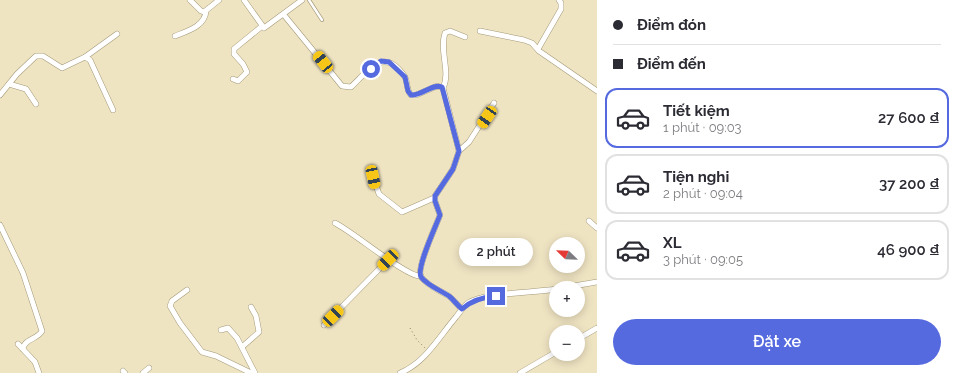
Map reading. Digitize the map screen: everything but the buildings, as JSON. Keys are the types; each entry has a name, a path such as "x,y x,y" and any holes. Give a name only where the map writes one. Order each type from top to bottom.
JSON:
{"street":[{"path":"190,0 201,11 206,11"},
{"path":"176,36 190,30 202,22 205,19 206,11 219,0"},
{"path":"244,0 261,27"},
{"path":"233,79 238,81 247,72 243,64 234,54 234,49 261,27 265,28 302,0"},
{"path":"538,49 561,10 562,5 559,0"},
{"path":"284,15 342,86 351,88 378,63 385,60 405,77 408,91 411,95 416,95 437,86 443,88"},
{"path":"459,151 443,88 445,76 442,41 445,33 450,31 466,37"},
{"path":"480,31 532,43 538,49 597,91"},
{"path":"0,95 36,56 43,56 62,68 85,57 117,34"},
{"path":"85,57 90,60 113,110"},
{"path":"9,84 26,89 36,104"},
{"path":"373,177 376,191 400,211 404,212 434,198 453,169 459,151 470,142 494,103"},
{"path":"421,276 420,270 422,262 440,215 434,198"},
{"path":"589,221 597,228"},
{"path":"335,223 349,231 388,260 412,275 421,276 432,286 450,297 462,309"},
{"path":"0,225 22,273 42,331 41,334 25,343 23,349"},
{"path":"324,325 388,260"},
{"path":"585,284 597,282"},
{"path":"187,290 172,301 170,306 180,323 202,352 216,356 251,373"},
{"path":"400,373 413,367 429,351 462,309 470,302 482,298 549,290"},
{"path":"242,347 258,332 256,316 251,307"},
{"path":"221,330 228,328 242,347 255,373"},
{"path":"585,335 597,328"},
{"path":"18,344 37,366 39,373"},
{"path":"520,373 549,356"},
{"path":"143,373 148,368"}],"lane":[{"path":"308,0 322,20"}],"path":[{"path":"410,328 417,340 429,351"}],"route":[{"path":"371,69 381,61 387,60 405,77 408,91 411,95 416,95 437,86 442,87 459,151 457,162 434,198 440,215 422,262 420,270 422,278 450,297 462,309 470,302 496,296"}]}
